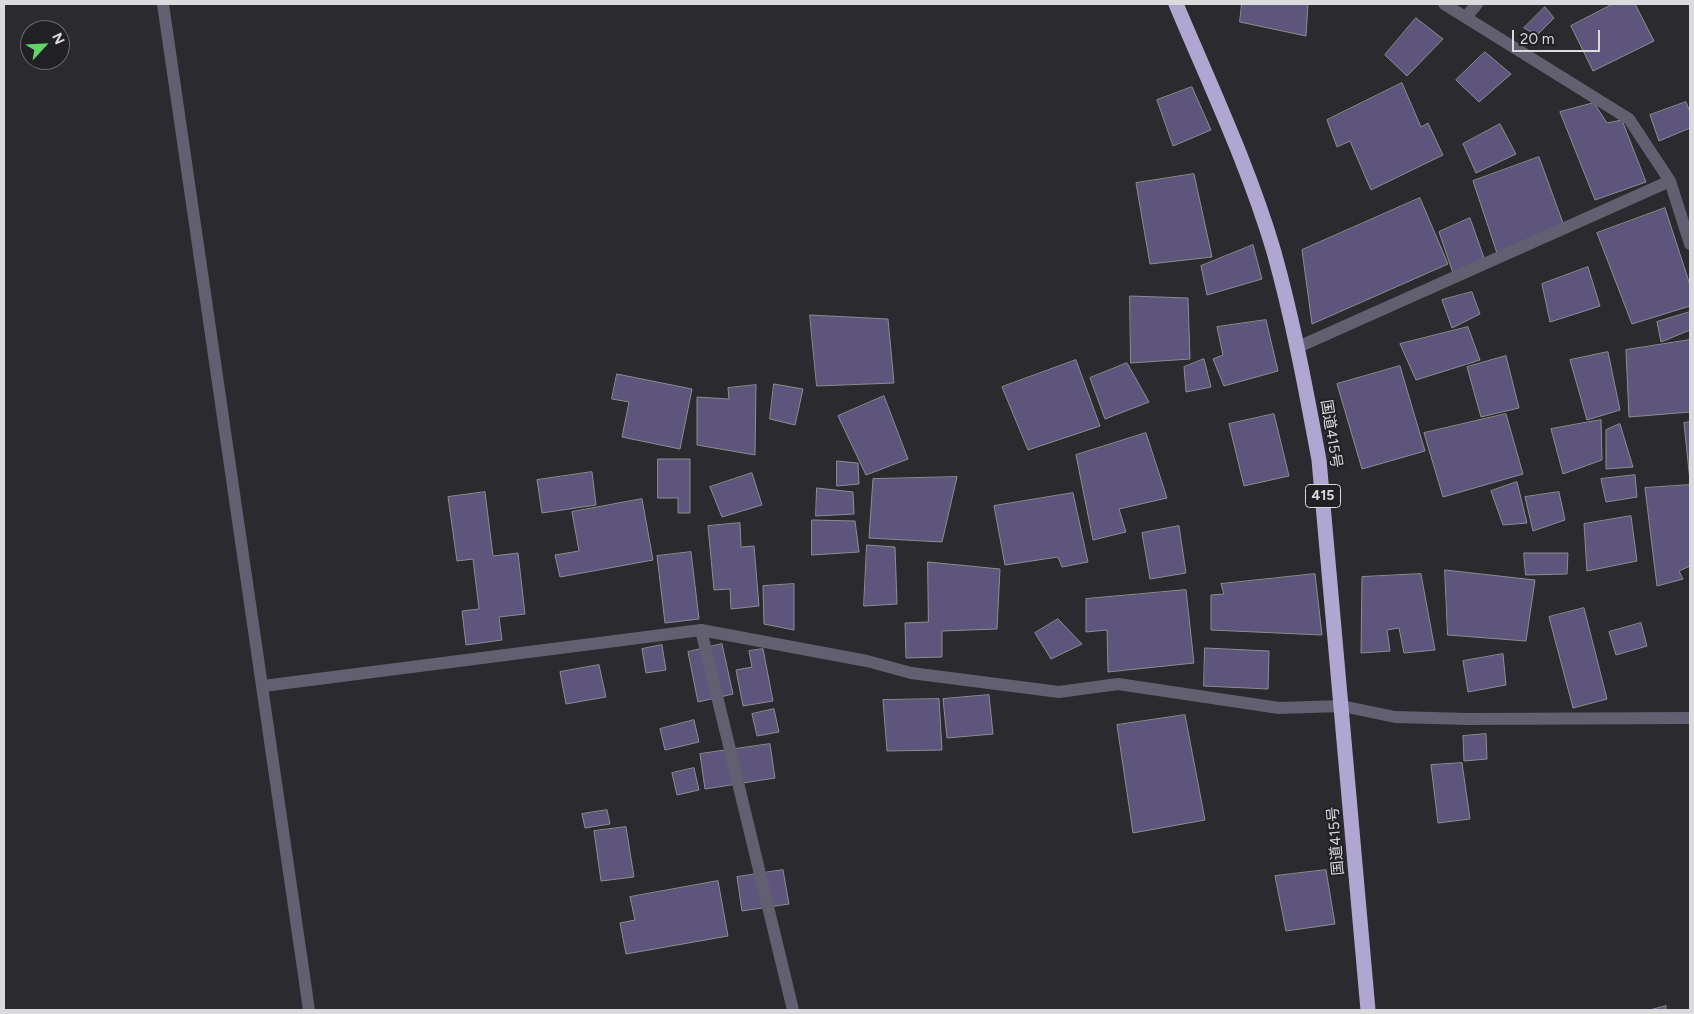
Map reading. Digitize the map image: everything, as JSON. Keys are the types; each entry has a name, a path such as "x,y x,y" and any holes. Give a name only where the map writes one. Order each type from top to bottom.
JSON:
{"highway":[{"name":"国道415号","path":"1176,4 1262,216 1298,347 1319,460 1368,1010"}],"street":[{"path":"163,4 309,1010"},
{"path":"1444,4 1629,119 1670,182 1690,244"},
{"path":"1466,17 1476,4"},
{"path":"1298,347 1670,182"},
{"path":"263,686 701,630 867,661 911,673 1059,692 1118,684 1279,708 1342,706 1395,717 1468,719 1690,718"},
{"path":"701,630 793,1010"}],"building":[{"path":"1242,4 1308,4 1306,36 1240,22"},
{"path":"1613,4 1635,4 1654,41 1593,71 1571,26"},
{"path":"1545,7 1554,18 1537,35 1524,28"},
{"path":"1416,18 1443,39 1407,76 1385,55"},
{"path":"1485,52 1511,74 1479,102 1456,80"},
{"path":"1402,83 1421,127 1428,123 1443,155 1371,190 1350,141 1337,147 1327,120"},
{"path":"1192,87 1211,130 1173,146 1157,100"},
{"path":"1686,102 1690,112 1690,128 1659,141 1650,115"},
{"path":"1594,103 1607,123 1622,120 1646,182 1595,200 1560,112"},
{"path":"1500,124 1516,154 1476,173 1463,144"},
{"path":"1539,157 1563,223 1497,253 1473,181"},
{"path":"1194,174 1212,257 1150,264 1136,183"},
{"path":"1420,198 1448,264 1312,324 1302,250"},
{"path":"1665,208 1690,285 1690,306 1632,324 1597,233"},
{"path":"1470,218 1484,258 1453,273 1439,232"},
{"path":"1253,245 1262,279 1207,295 1201,266"},
{"path":"1588,267 1600,306 1550,322 1542,284"},
{"path":"1472,292 1480,314 1452,328 1442,300"},
{"path":"1130,296 1188,298 1190,359 1131,363"},
{"path":"1690,312 1690,330 1661,342 1657,322"},
{"path":"810,315 888,319 894,383 817,386"},
{"path":"1266,320 1278,371 1224,386 1213,359 1223,355 1217,327"},
{"path":"1468,327 1480,360 1416,380 1400,344"},
{"path":"1690,340 1690,412 1629,417 1626,350"},
{"path":"1608,352 1620,410 1587,420 1570,360"},
{"path":"1506,356 1519,408 1481,417 1467,367"},
{"path":"1204,359 1211,387 1186,392 1184,367"},
{"path":"1076,360 1100,426 1028,450 1002,387"},
{"path":"1127,363 1149,402 1105,419 1090,378"},
{"path":"1400,366 1425,451 1362,469 1337,384"},
{"path":"617,374 692,389 680,449 622,437 629,402 612,399"},
{"path":"774,384 803,389 795,425 770,419"},
{"path":"756,385 755,455 697,445 697,397 729,399 728,388"},
{"path":"884,396 908,459 866,475 838,416"},
{"path":"1274,414 1289,476 1244,486 1229,424"},
{"path":"1506,414 1523,474 1443,497 1424,433"},
{"path":"1601,420 1602,460 1563,474 1551,429"},
{"path":"1690,422 1690,481 1684,423"},
{"path":"1620,424 1633,467 1606,469 1606,430"},
{"path":"1146,433 1167,498 1119,509 1126,532 1093,540 1076,455"},
{"path":"658,459 690,459 690,513 678,513 678,498 658,498"},
{"path":"837,461 858,463 859,484 837,486"},
{"path":"592,472 596,505 542,513 537,480"},
{"path":"752,473 762,505 722,517 710,487"},
{"path":"1635,475 1637,497 1606,502 1601,479"},
{"path":"957,477 942,542 869,538 873,479"},
{"path":"1517,482 1527,523 1503,525 1491,491"},
{"path":"1690,485 1690,566 1679,571 1683,579 1657,586 1645,488"},
{"path":"817,488 853,492 854,514 816,516"},
{"path":"485,492 493,556 518,553 525,614 499,617 502,640 466,645 462,611 479,609 473,559 457,561 448,497"},
{"path":"1559,492 1565,520 1533,531 1525,497"},
{"path":"1073,493 1088,562 1062,567 1058,557 1005,565 994,506"},
{"path":"642,499 653,560 560,577 555,555 579,551 572,512"},
{"path":"1631,516 1637,561 1587,571 1584,524"},
{"path":"812,520 855,521 859,552 812,555"},
{"path":"740,523 741,547 754,546 759,606 731,609 730,589 714,590 708,526"},
{"path":"1179,526 1186,573 1150,579 1142,533"},
{"path":"867,545 895,547 897,604 864,606"},
{"path":"691,552 699,619 665,623 657,556"},
{"path":"1524,553 1568,553 1567,574 1526,575"},
{"path":"928,562 1000,569 997,629 942,631 942,657 906,658 905,623 928,622"},
{"path":"1445,570 1535,580 1526,641 1448,635"},
{"path":"1315,574 1322,635 1211,630 1211,595 1224,594 1221,584"},
{"path":"1421,574 1435,650 1404,653 1399,628 1387,630 1390,651 1361,653 1362,577"},
{"path":"794,584 794,630 764,624 763,586"},
{"path":"1186,590 1194,663 1108,672 1107,630 1086,632 1086,599"},
{"path":"1584,608 1607,699 1573,708 1549,617"},
{"path":"1058,619 1082,644 1051,659 1035,633"},
{"path":"1641,623 1647,646 1616,655 1609,632"},
{"path":"722,644 733,694 698,702 688,652"},
{"path":"662,645 666,670 646,673 642,649"},
{"path":"1205,648 1269,651 1268,689 1204,686"},
{"path":"763,649 773,701 743,706 736,670 752,667 749,651"},
{"path":"1503,654 1506,685 1468,692 1463,661"},
{"path":"599,665 606,697 566,704 560,672"},
{"path":"989,695 993,734 947,738 943,699"},
{"path":"939,699 942,750 887,751 883,700"},
{"path":"774,709 779,732 757,736 752,714"},
{"path":"1185,715 1205,820 1133,833 1117,725"},
{"path":"694,720 699,742 665,750 660,729"},
{"path":"1486,734 1487,759 1464,761 1463,736"},
{"path":"770,744 775,778 705,789 700,754"},
{"path":"1462,763 1470,819 1438,823 1431,765"},
{"path":"694,768 699,790 677,795 672,773"},
{"path":"607,810 610,824 585,828 582,814"},
{"path":"626,827 634,877 601,881 594,831"},
{"path":"783,870 789,904 742,911 737,877"},
{"path":"1326,870 1335,924 1286,931 1275,876"},
{"path":"718,881 728,936 626,954 620,923 635,920 630,897"},
{"path":"1666,1006 1666,1010 1650,1010"}]}
